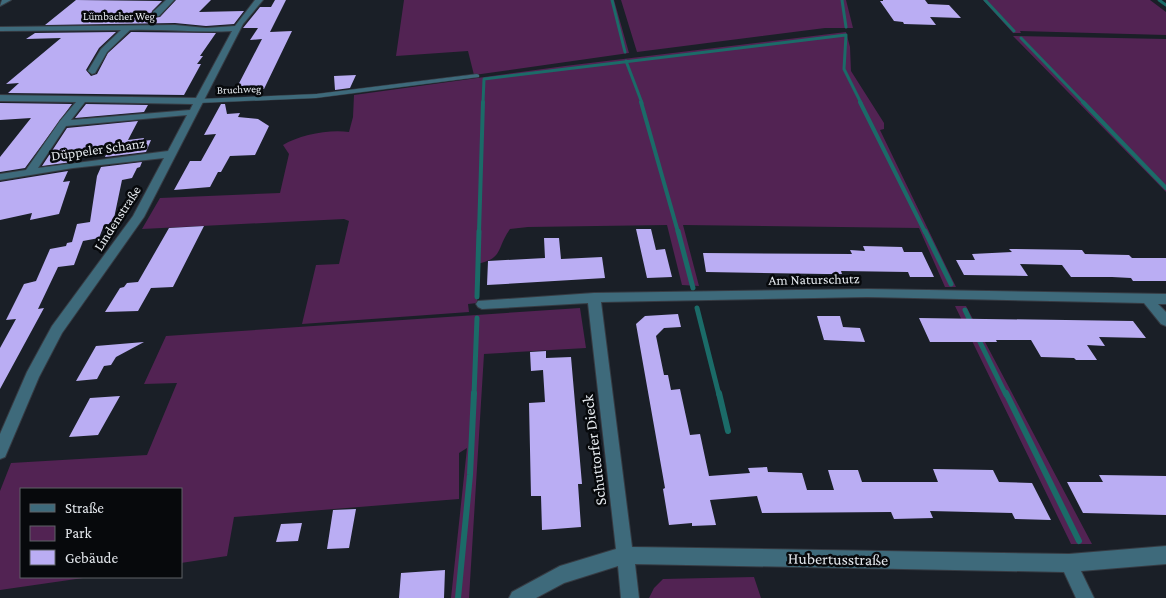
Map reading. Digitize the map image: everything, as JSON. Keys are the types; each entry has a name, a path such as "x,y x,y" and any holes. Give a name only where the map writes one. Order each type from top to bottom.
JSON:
{"street":[{"path":"0,4 7,0"},
{"path":"156,14 170,0"},
{"name":"Lindenstraße","path":"0,452 32,376 57,330 138,217 246,14 258,0"},
{"path":"92,71 104,51 128,27"},
{"name":"Lümbacher Weg","path":"0,29 128,27 206,30 239,28"},
{"name":"Bruchweg","path":"0,98 81,101 199,101"},
{"name":"Düppeler Schanz","path":"29,173 63,123 81,101"},
{"path":"63,123 193,112"},
{"name":"Düppeler Schanz","path":"0,177 73,165 171,154"},
{"name":"Am Naturschutz","path":"482,304 594,298 866,293 1166,299"},
{"name":"Schuttorfer Dieck","path":"594,298 630,598"},
{"path":"1147,299 1166,321"},
{"name":"Hubertusstraße","path":"518,598 560,575 625,555 1069,562 1166,554"},
{"path":"1069,562 1086,598"}],"lane":[{"name":"Bruchweg","path":"199,101 316,96 477,76"}],"green space":[{"path":"404,0 614,0 629,53 474,75 468,51 396,56"},
{"path":"621,0 846,0 853,28 825,28 637,52"},
{"path":"983,0 1150,0 1166,12 1166,35 1020,31 1021,33 1013,33"},
{"path":"846,32 850,47 851,71 884,123 884,129 880,130 956,287 945,287 919,228 683,225 699,286 682,285 667,225 528,227 510,229 496,256 486,262 477,264 477,303 468,304 469,312 302,324 316,265 339,264 349,221 344,219 142,229 160,198 280,193 289,154 283,145 297,138 314,134 332,131 349,132 353,117 354,95 565,66"},
{"path":"1013,36 1166,39 1166,192"},
{"path":"955,306 966,306 1092,544 1071,544"},
{"path":"580,308 586,348 484,354 469,598 451,598 467,448 459,453 459,499 234,517 227,556 182,563 182,488 20,488 20,578 83,578 0,590 0,491 11,463 147,455 177,383 144,384 166,336"},
{"path":"754,577 761,598 649,598 654,588 663,579"}],"building":[{"path":"76,0 162,1 152,11 151,16 153,18 160,17 176,0 211,0 199,12 244,11 234,24 206,26 175,23 45,25"},
{"path":"275,0 286,0 270,32 292,31 264,89 235,91 262,39 250,40 258,28 243,28 260,7 271,7"},
{"path":"925,0 928,4 949,5 961,18 930,17 936,25 904,24 903,22 894,21 880,1"},
{"path":"116,32 99,48 86,70 91,76 97,74 108,53 131,32 216,33 200,56 203,56 197,64 201,64 184,95 8,93 19,83 6,84 61,38 26,39 35,33"},
{"path":"356,75 350,88 335,90 334,76"},
{"path":"0,103 72,104 25,168 0,172 0,157 31,118 0,120"},
{"path":"86,104 148,105 144,112 75,118"},
{"path":"221,104 225,104 227,114 240,113 238,117 258,119 269,126 255,155 230,156 210,187 174,190 190,161 201,161 216,134 204,135"},
{"path":"138,121 128,140 144,138 143,141 151,140 146,152 105,157 108,150 76,154 72,162 42,166 67,128"},
{"path":"142,162 132,178 122,180 113,223 104,225 99,238 83,241 74,265 58,267 38,309 44,308 0,389 0,348 16,319 6,320 24,284 36,281 50,249 66,246 67,243 72,242 77,224 90,222 97,176 101,167"},
{"path":"68,171 63,182 70,181 59,214 30,220 32,213 0,220 0,182"},
{"path":"204,226 173,287 151,288 138,311 105,312 120,288 124,287 127,283 138,282 169,228"},
{"path":"636,229 651,229 656,250 665,249 672,277 647,278"},
{"path":"544,238 559,238 561,259 602,257 605,278 487,285 488,261 545,258"},
{"path":"863,246 902,247 904,252 922,252 934,277 910,277 908,272 841,271 842,274 825,274 706,272 703,253 852,254 850,250 865,251"},
{"path":"1009,249 1082,250 1085,254 1129,255 1132,258 1166,258 1166,281 1133,281 1131,278 1112,277 1071,277 1062,265 1020,264 1028,276 964,275 956,260 975,260 972,254 1012,252"},
{"path":"678,314 681,327 664,328 656,336 664,375 668,375 671,390 680,389 690,435 700,434 709,476 750,473 748,468 767,467 768,472 802,473 807,490 834,490 828,470 858,470 862,482 938,482 933,469 993,470 999,482 1032,483 1051,520 1015,519 1012,513 930,511 933,518 894,519 891,512 762,513 757,496 710,500 716,525 692,526 692,523 669,525 663,489 665,488 636,324 645,316"},
{"path":"817,316 840,316 843,327 860,328 865,342 824,340"},
{"path":"919,318 1133,321 1146,338 1099,337 1105,346 1087,345 1097,360 1041,357 1031,340 930,342"},
{"path":"144,342 116,357 111,365 104,366 97,379 76,381 96,346"},
{"path":"546,351 546,358 571,357 582,484 578,484 581,527 542,530 541,496 531,496 529,403 545,402 543,370 531,371 530,352"},
{"path":"120,396 98,435 69,437 90,398"},
{"path":"1099,475 1166,476 1166,515 1083,513 1067,482 1103,482"},
{"path":"356,509 349,548 327,549 333,510"},
{"path":"302,523 298,541 276,542 281,524"},
{"path":"445,570 444,598 399,598 401,573"}],"waterway":[{"path":"612,0 625,52"},
{"path":"842,0 846,27"},
{"path":"985,0 1014,31"},
{"path":"1159,0 1166,5"},
{"path":"626,62 846,35 844,69 861,103"},
{"path":"1021,38 1084,103"},
{"path":"483,103 484,79 626,62"},
{"path":"626,62 642,103"},
{"path":"479,232 483,102"},
{"path":"641,102 678,232"},
{"path":"860,102 925,232"},
{"path":"1083,102 1166,188"},
{"path":"477,297 479,231"},
{"path":"678,231 693,288"},
{"path":"925,231 951,284"},
{"path":"697,308 719,395"},
{"path":"965,310 971,323"},
{"path":"474,395 477,318"},
{"path":"978,338 1006,395"},
{"path":"458,598 470,475 474,393"},
{"path":"719,393 728,431"},
{"path":"1006,393 1079,541"}]}
